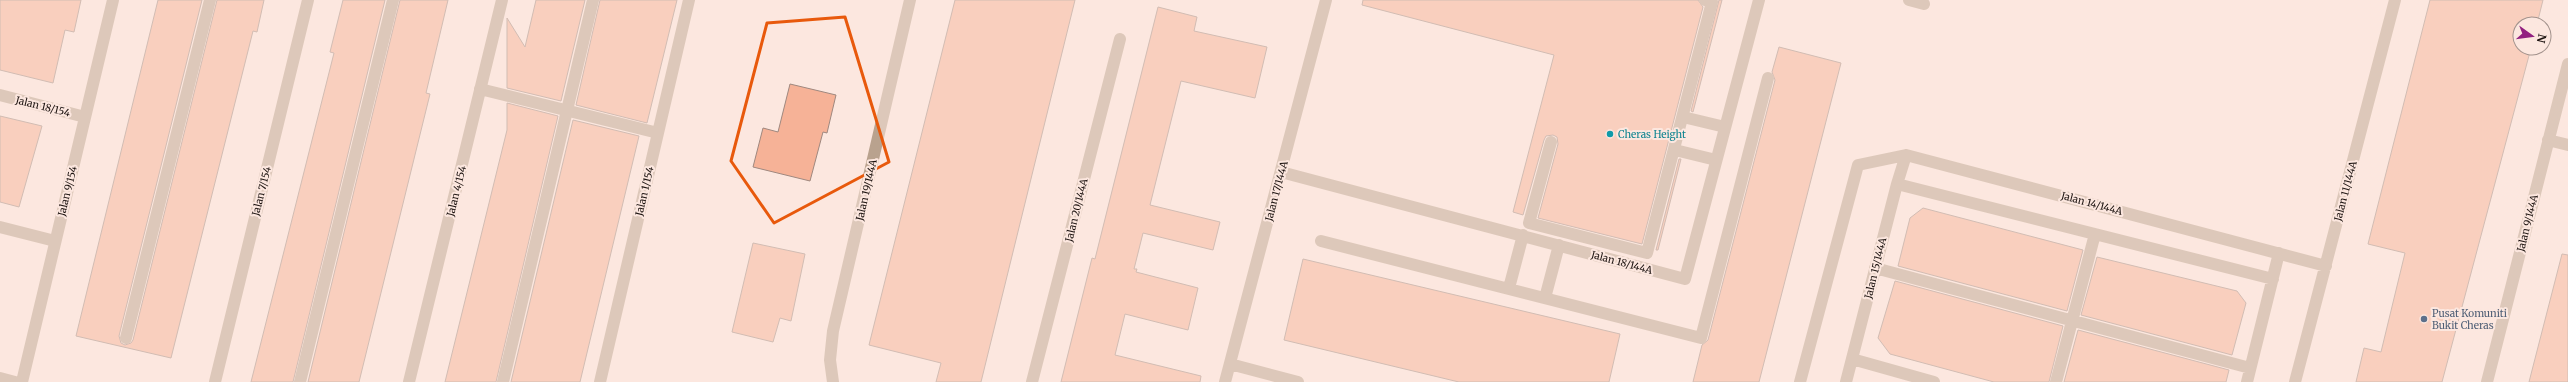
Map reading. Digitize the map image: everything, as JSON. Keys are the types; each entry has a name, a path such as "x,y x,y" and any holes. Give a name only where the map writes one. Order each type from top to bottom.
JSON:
{"street":[{"name":"Jalan 9/154","path":"22,382 113,0"},
{"path":"126,338 210,0"},
{"name":"Jalan 7/154","path":"215,382 308,0"},
{"path":"300,382 392,0"},
{"name":"Jalan 4/154","path":"409,382 502,0"},
{"path":"504,382 593,0"},
{"name":"Jalan 1/154","path":"600,382 689,0"},
{"name":"Jalan 19/144A","path":"833,382 830,360 833,331 910,0"},
{"name":"Jalan 17/144A","path":"1225,382 1326,0"},
{"path":"1551,142 1529,223 1647,253 1675,150 1712,2 1705,0"},
{"name":"Jalan 18/144A","path":"1281,172 1685,279 1759,0"},
{"path":"1909,0 1924,4"},
{"name":"Jalan 11/144A","path":"2295,382 2395,0"},
{"name":"Jalan 20/144A","path":"1032,382 1120,39"},
{"name":"Jalan 9/144A","path":"2487,382 2568,64"},
{"path":"1321,241 1701,338 1768,78"},
{"path":"480,89 658,133"},
{"name":"Jalan 18/154","path":"0,95 85,117"},
{"path":"1683,117 1725,127"},
{"path":"2548,140 2568,145"},
{"path":"1675,150 1716,160"},
{"name":"Jalan 14/144A","path":"1800,382 1858,165 1906,155 2326,266"},
{"name":"Jalan 15/144A","path":"1846,382 1897,184 1906,155"},
{"path":"1897,184 2272,279"},
{"path":"0,227 55,241"},
{"path":"2056,382 2095,234"},
{"path":"1509,288 1523,235"},
{"path":"1545,298 1559,245"},
{"path":"2247,382 2279,253"},
{"path":"1875,268 2250,368"},
{"path":"1852,359 1934,382"},
{"path":"1230,364 1298,382"},
{"path":"0,378 15,382"}],"highlighted area":[{"path":"845,17 889,162 774,223 731,161 767,23"}],"building":[{"path":"0,0 81,0 74,32 65,30 53,83 0,70"},
{"path":"158,0 202,0 119,336 121,343 125,345 131,343 133,340 217,0 264,0 257,32 253,31 171,358 76,336"},
{"path":"343,0 385,0 293,382 251,382 334,53 330,52"},
{"path":"400,0 448,0 426,93 430,94 359,382 308,382"},
{"path":"536,0 585,0 561,101 507,88 507,18 525,47"},
{"path":"600,0 677,0 647,123 576,105"},
{"path":"955,0 1075,0 981,382 936,382 941,363 869,345"},
{"name":"Cheras Height","path":"1363,0 1698,0 1703,7 1642,244 1538,218 1558,144 1557,137 1553,135 1546,136 1544,140 1523,215 1513,212 1554,55 1362,5"},
{"path":"1719,0 1722,0 1693,112 1691,111"},
{"path":"2430,0 2543,0 2539,16 2512,16 2512,56 2529,56 2442,382 2356,382 2364,348 2381,352 2405,253 2368,244"},
{"path":"1158,7 1197,17 1194,31 1267,47 1255,98 1181,81 1150,205 1220,222 1213,250 1143,233 1134,269 1137,269 1136,272 1198,288 1188,330 1125,314 1115,355 1201,376 1200,382 1061,382 1092,258 1095,259"},
{"path":"1779,47 1841,63 1759,382 1693,382 1702,345 1708,340 1775,80 1772,72"},
{"path":"790,84 836,95 827,133 823,132 810,181 753,167 763,128 778,132"},
{"path":"507,103 558,116 496,382 445,382 507,130"},
{"path":"0,116 42,126 19,207 0,202"},
{"path":"573,120 639,136 580,382 511,382"},
{"path":"1679,159 1681,159 1658,250 1656,250"},
{"path":"1923,208 2083,250 2067,311 1898,266 1910,218"},
{"path":"753,243 805,254 791,321 780,318 773,342 732,332"},
{"path":"2562,254 2568,255 2568,382 2529,382"},
{"path":"2097,257 2237,291 2246,303 2232,355 2081,315"},
{"path":"1303,259 1620,334 1609,382 1459,382 1284,340"},
{"path":"1895,281 2063,326 2049,382 1994,382 1890,354 1878,338"},
{"path":"2078,330 2229,370 2226,382 2064,382"}],"place":[{"name":"Cheras Height","path":"1610,134"},
{"name":"Pusat Komuniti Bukit Cheras","path":"2424,319"}]}
